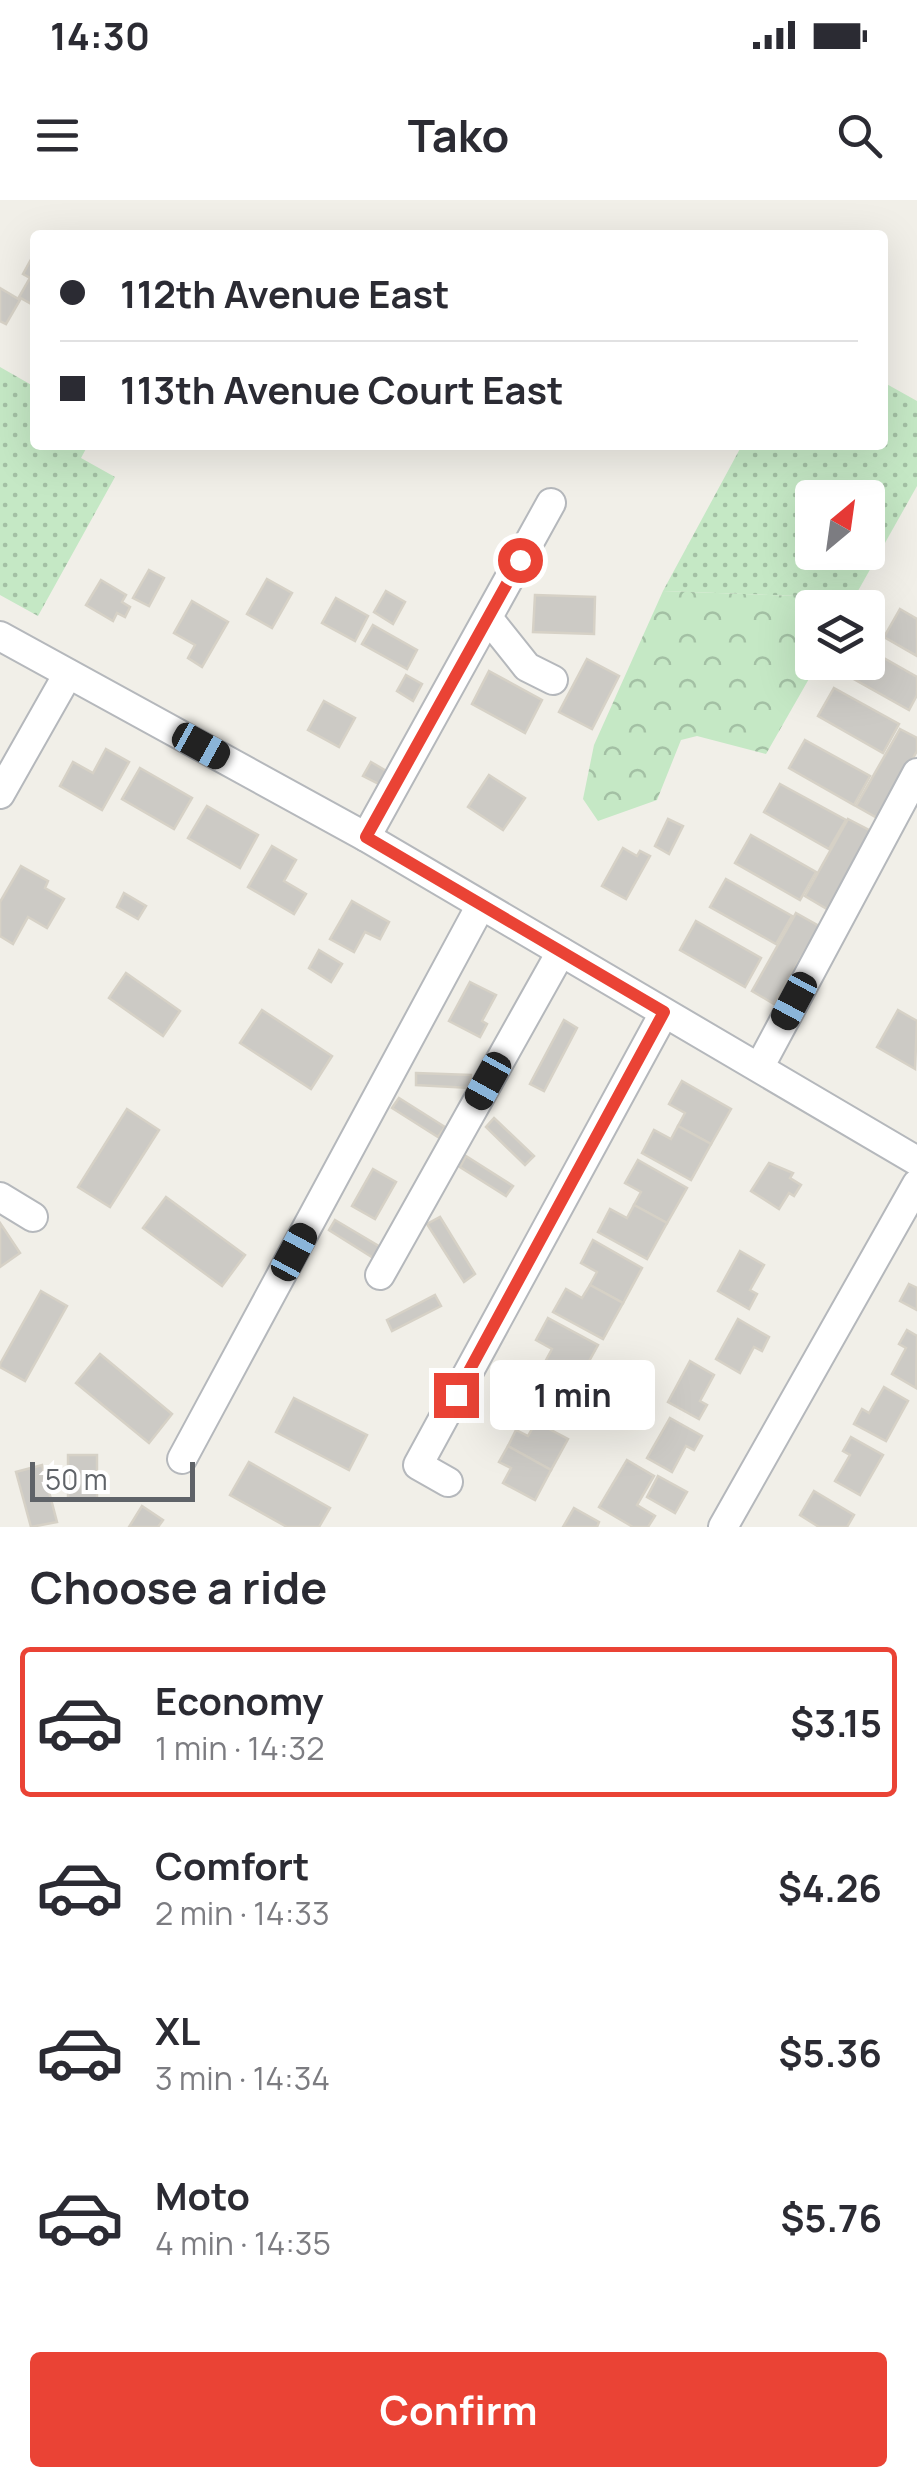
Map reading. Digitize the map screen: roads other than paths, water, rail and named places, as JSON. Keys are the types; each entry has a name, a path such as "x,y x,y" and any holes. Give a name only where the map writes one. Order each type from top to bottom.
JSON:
{"street":[{"path":"366,837 551,503"},
{"path":"488,618 527,667 554,680"},
{"path":"0,636 366,837 760,1066 916,1163 723,1527"},
{"path":"0,794 68,674"},
{"path":"760,1066 917,773"},
{"path":"182,1459 480,905"},
{"path":"380,1275 561,952"},
{"path":"448,1482 418,1465 664,1012"},
{"path":"0,1198 34,1217"}]}
